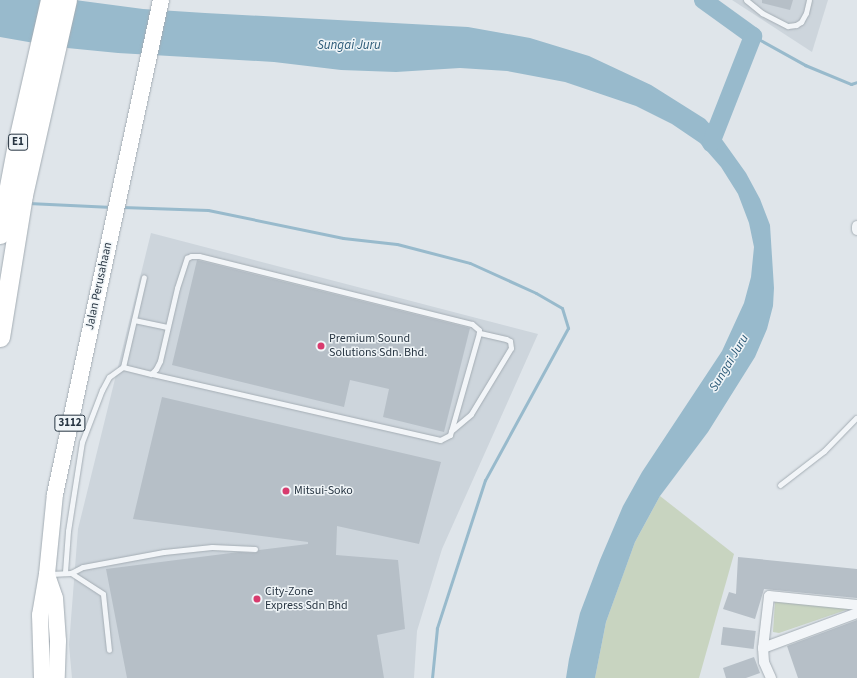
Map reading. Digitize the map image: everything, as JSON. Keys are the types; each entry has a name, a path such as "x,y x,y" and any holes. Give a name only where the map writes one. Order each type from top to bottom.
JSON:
{"highway":[{"name":"E1","path":"0,337 15,194 36,94 50,0"},
{"name":"E1","path":"36,94 67,0"},
{"name":"E1","path":"0,234 12,215"}],"main road":[{"name":"Jalan Perusahaan","path":"42,678 40,615 47,574 55,494 161,0"},
{"name":"Jalan Perusahaan","path":"47,574 55,598 58,641 57,678"}],"street":[{"path":"771,678 764,662 763,648 769,596 857,605"},
{"path":"763,648 857,613"}],"lane":[{"path":"746,0 762,13 788,26 796,25 801,22 806,13 809,0"},
{"path":"151,374 160,362 167,327 187,258 195,256 472,324 479,330 480,333 510,341 511,348 471,414 451,430"},
{"path":"68,572 68,531 82,442 109,377 123,367 144,277"},
{"path":"134,320 167,327"},
{"path":"123,367 440,440 450,435 480,333"},
{"path":"780,485 824,451 857,417"},
{"path":"47,574 68,572 83,567 164,552 212,547 255,549"},
{"path":"68,572 103,594 109,650"}],"shaded area":[{"path":"732,0 828,0 812,52"},
{"path":"151,233 538,334 442,549 417,631 414,678 72,678 69,645 78,529"}],"green space":[{"path":"660,496 734,554 699,678 595,678 606,622 635,542"},
{"path":"778,601 849,609 779,633 773,632 775,602"}],"water":[{"name":"Sungai Juru","path":"0,0 75,0 143,9 468,27 530,38 589,56 651,85 705,119 716,131 746,173 760,199 770,225 774,288 773,306 767,329 755,357 708,432 660,496 635,542 606,622 595,678 566,678 580,613 600,560 623,506 642,472 722,351 744,303 751,277 754,247 749,223 738,194 721,167 700,143 672,124 636,106 565,82 507,71 460,68 396,72 341,70 274,62 118,53 57,47 0,37"}],"building":[{"path":"762,0 793,0 790,10 762,3"},
{"name":"Premium Sound Solutions Sdn. Bhd.","path":"197,260 470,328 444,432 383,417 389,389 350,380 344,407 172,365"},
{"path":"162,397 441,462 419,544 337,526 336,555 398,560 405,629 377,635 384,678 127,678 106,569 239,552 255,553 259,550 308,544 308,542 133,519"},
{"path":"738,557 857,569 857,598 764,589 755,619 723,609 729,592 736,594"},
{"path":"857,620 857,678 798,678 787,646"},
{"path":"723,627 756,631 754,649 721,645"},
{"path":"754,657 760,673 746,678 726,678 723,668"}],"waterway":[{"path":"703,0 753,36 711,143"},
{"path":"753,36 805,65 851,84 857,82"},
{"path":"28,203 112,207"},
{"path":"122,207 208,210 343,238 397,244 470,263 536,293 562,308 568,328 485,480 437,628 432,678"}],"place":[{"name":"Premium Sound Solutions Sdn. Bhd.","path":"321,346"},
{"name":"Mitsui-Soko","path":"286,491"},
{"name":"City-Zone Express Sdn Bhd","path":"257,599"}]}
